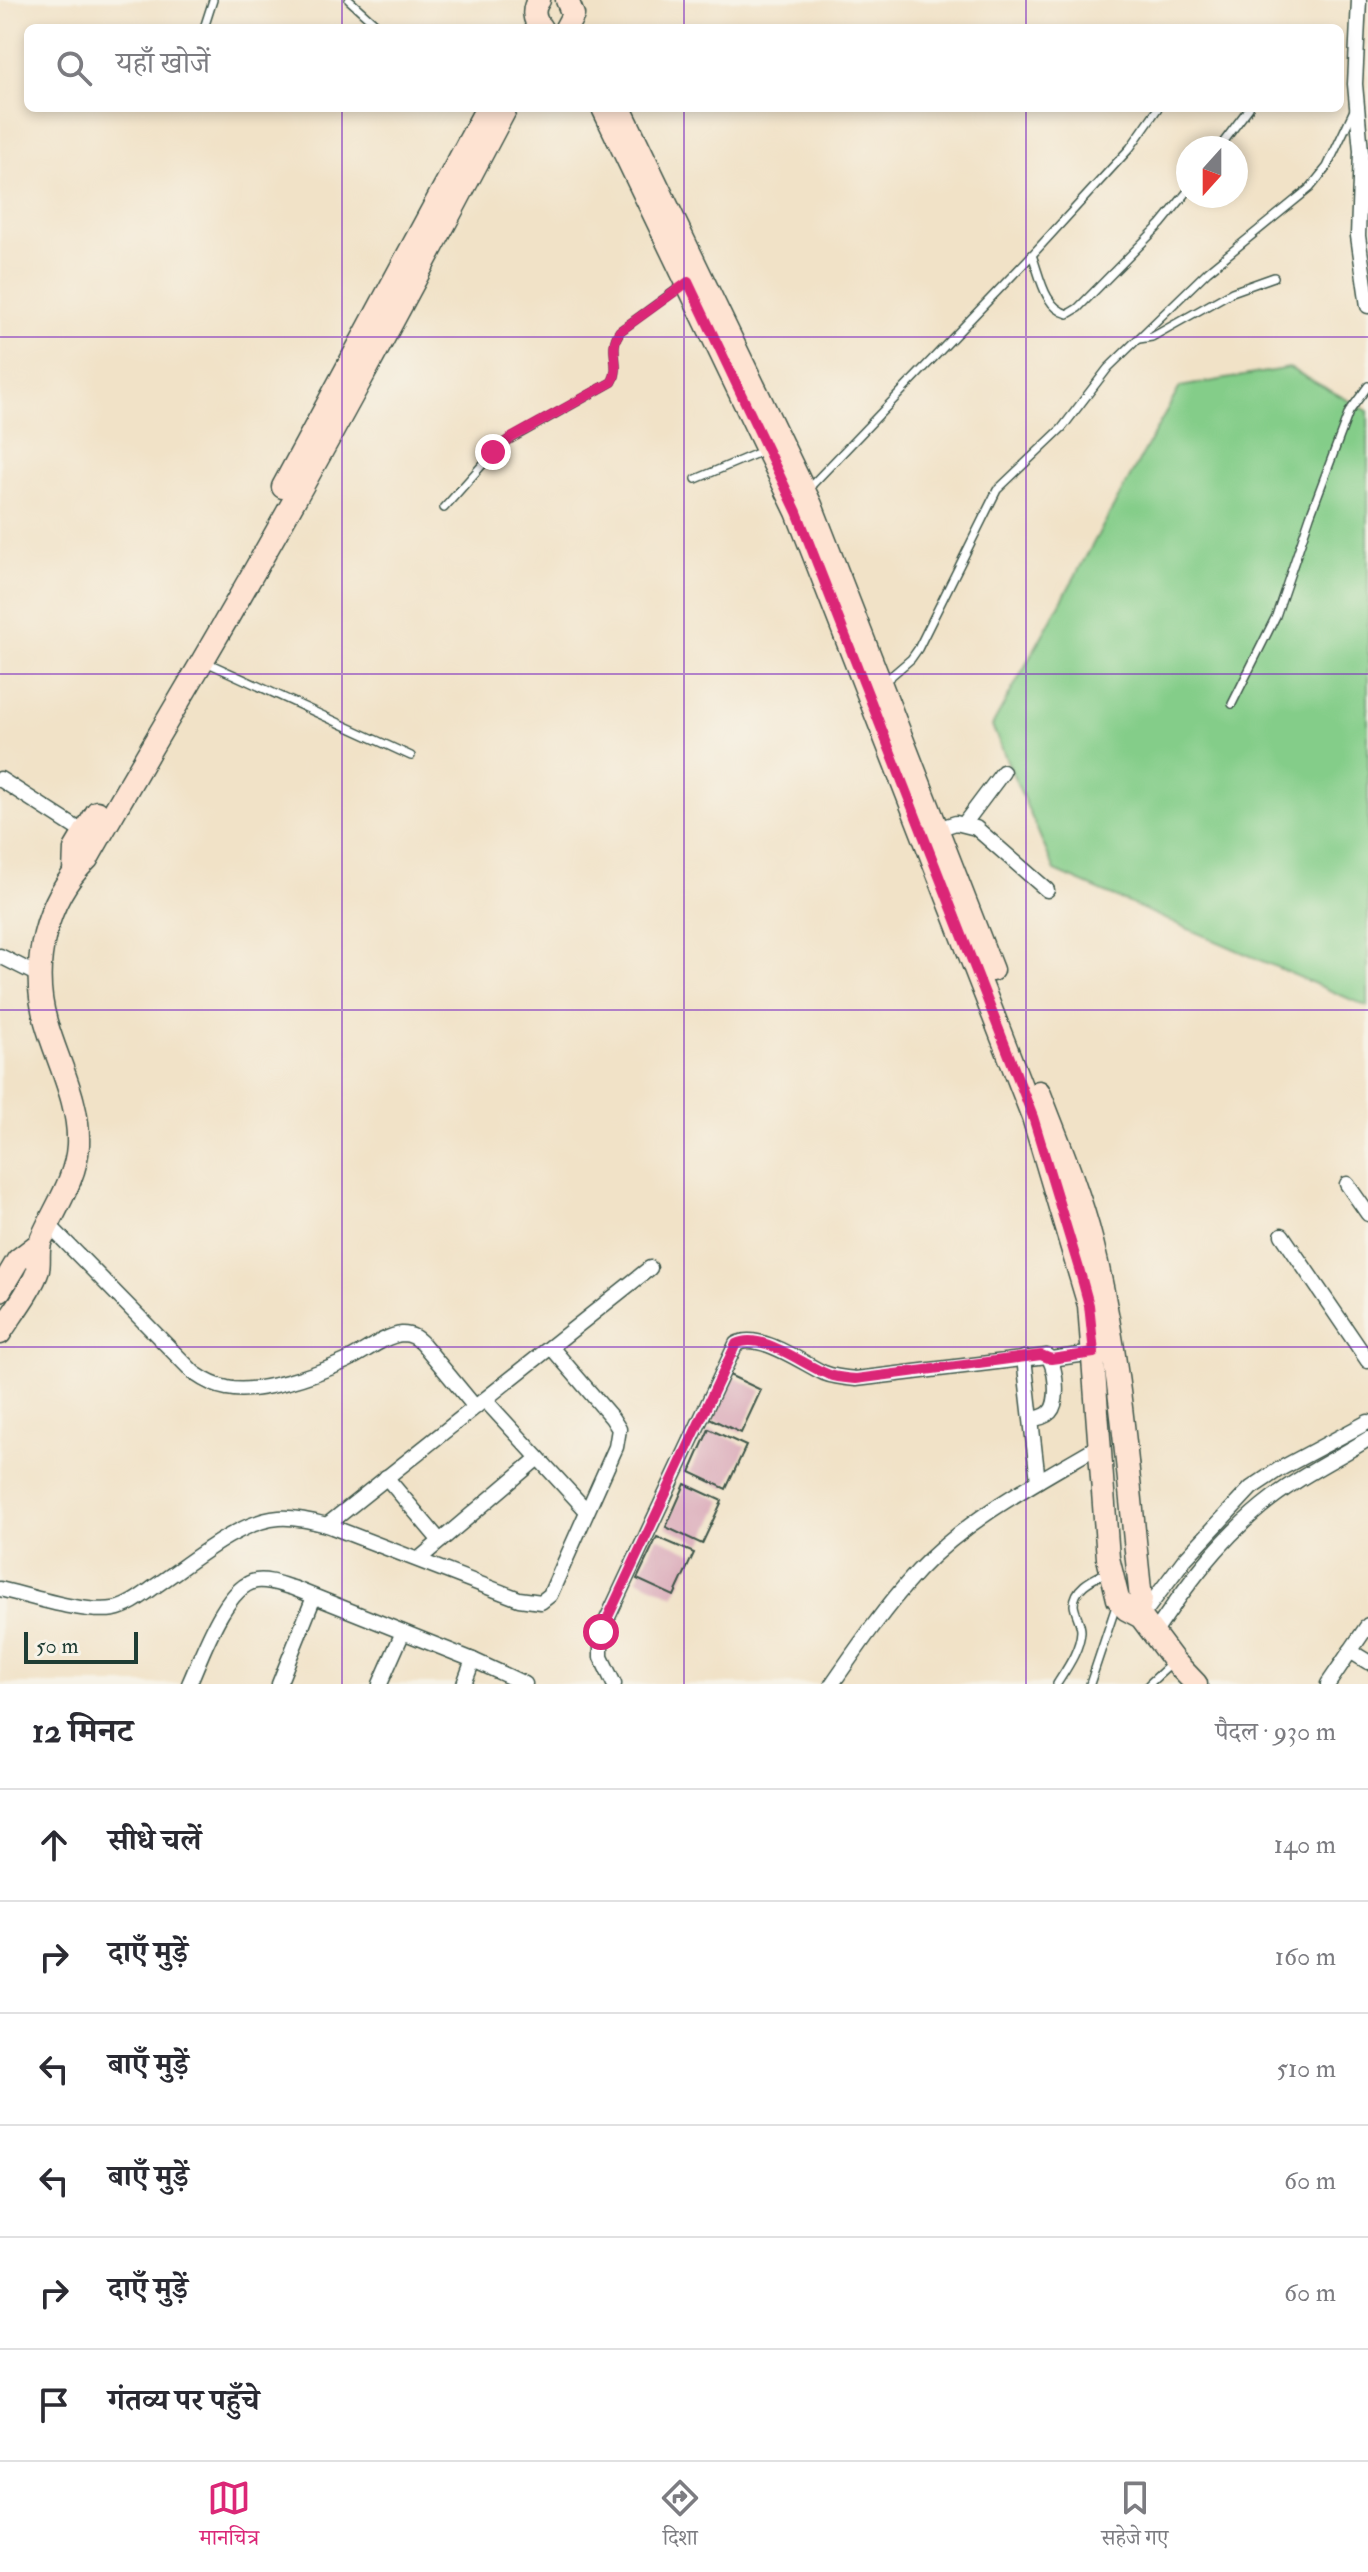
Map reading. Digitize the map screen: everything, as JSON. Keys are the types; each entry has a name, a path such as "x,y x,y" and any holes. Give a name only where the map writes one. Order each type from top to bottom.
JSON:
{"street":[{"path":"1359,0 1355,84 1361,151 1359,251 1368,306"},
{"path":"74,872 75,849 206,629 485,112"},
{"path":"0,1333 38,1271 44,1234 72,1177 78,1149 78,1133 62,1065 46,1021 40,976 39,964 54,908 74,872 87,859 203,661 399,311 504,112"},
{"path":"605,112 688,282 775,446 805,493 1069,1171 1091,1240 1112,1340 1144,1622"},
{"path":"622,112 775,446 797,512 1033,1117 1089,1305 1111,1570 1118,1599 1144,1622 1183,1674"},
{"path":"964,824 1003,772"},
{"path":"0,779 84,833"},
{"path":"937,829 964,824 985,835 1047,890"},
{"path":"0,956 40,976"},
{"path":"1347,1184 1368,1214"},
{"path":"0,1290 18,1260 44,1234"},
{"path":"44,1234 194,1373 212,1384 229,1389 250,1389 307,1376 346,1361 393,1337 404,1334 413,1336 538,1458 587,1511"},
{"path":"1282,1235 1368,1361"},
{"path":"327,1525 650,1268"},
{"path":"614,1684 601,1657 601,1632 736,1344 744,1340 761,1342 828,1375 856,1379 1041,1355 1051,1359 1094,1353"},
{"path":"0,1589 59,1603 114,1609 131,1603 251,1524 277,1518 304,1519 327,1525 519,1599 541,1602 550,1595 616,1447 619,1429 551,1347"},
{"path":"1024,1358 1038,1481"},
{"path":"1032,1419 1049,1413 1054,1407 1051,1359"},
{"path":"1144,1622 1184,1560 1251,1488 1278,1470 1368,1422"},
{"path":"1144,1622 1179,1596 1214,1552 1262,1506 1295,1482 1368,1439"},
{"path":"832,1684 877,1619 920,1569 977,1521 1100,1445"},
{"path":"419,1559 538,1458"},
{"path":"1102,1468 1126,1465"},
{"path":"386,1477 440,1541"},
{"path":"189,1684 217,1622 235,1593 252,1581 268,1581 314,1597 525,1684"},
{"path":"279,1684 314,1597"},
{"path":"1328,1684 1368,1625"},
{"path":"380,1684 403,1632"},
{"path":"1350,1651 1368,1662"},
{"path":"464,1684 473,1660"}],"lane":[{"path":"205,24 213,0"},
{"path":"349,0 376,24"},
{"path":"881,685 918,649 997,490 1062,428 1099,378 1208,271 1310,188 1327,167 1357,103"},
{"path":"805,493 1032,255 1130,148 1155,112"},
{"path":"1228,136 1246,112"},
{"path":"1032,255 1051,305 1059,312 1068,314 1078,308 1176,206"},
{"path":"1138,340 1152,337 1232,292 1274,277"},
{"path":"444,508 500,445 612,382 616,375 614,339 620,331 688,282"},
{"path":"1232,704 1273,624 1349,412 1368,386"},
{"path":"696,479 775,446"},
{"path":"203,661 411,756"},
{"path":"1057,1684 1076,1650 1081,1631 1074,1608 1076,1597 1086,1583 1111,1570"},
{"path":"1090,1684 1118,1599"},
{"path":"1149,1684 1183,1674"}],"green space":[{"path":"1289,368 1368,411 1368,1007 1055,871 992,726 1180,387"}],"building":[{"path":"725,1373 761,1390 741,1433 705,1416"},
{"path":"709,1429 746,1446 726,1489 690,1472"},
{"path":"685,1484 722,1501 702,1544 666,1527"},
{"path":"657,1537 694,1553 674,1596 637,1579"}],"route":[{"path":"493,452 511,438 612,382 617,367 614,339 620,331 688,282 797,512 1033,1117 1080,1272 1093,1336 1094,1353 1051,1359 1041,1355 856,1379 828,1375 761,1342 744,1340 736,1344 601,1632"}]}
